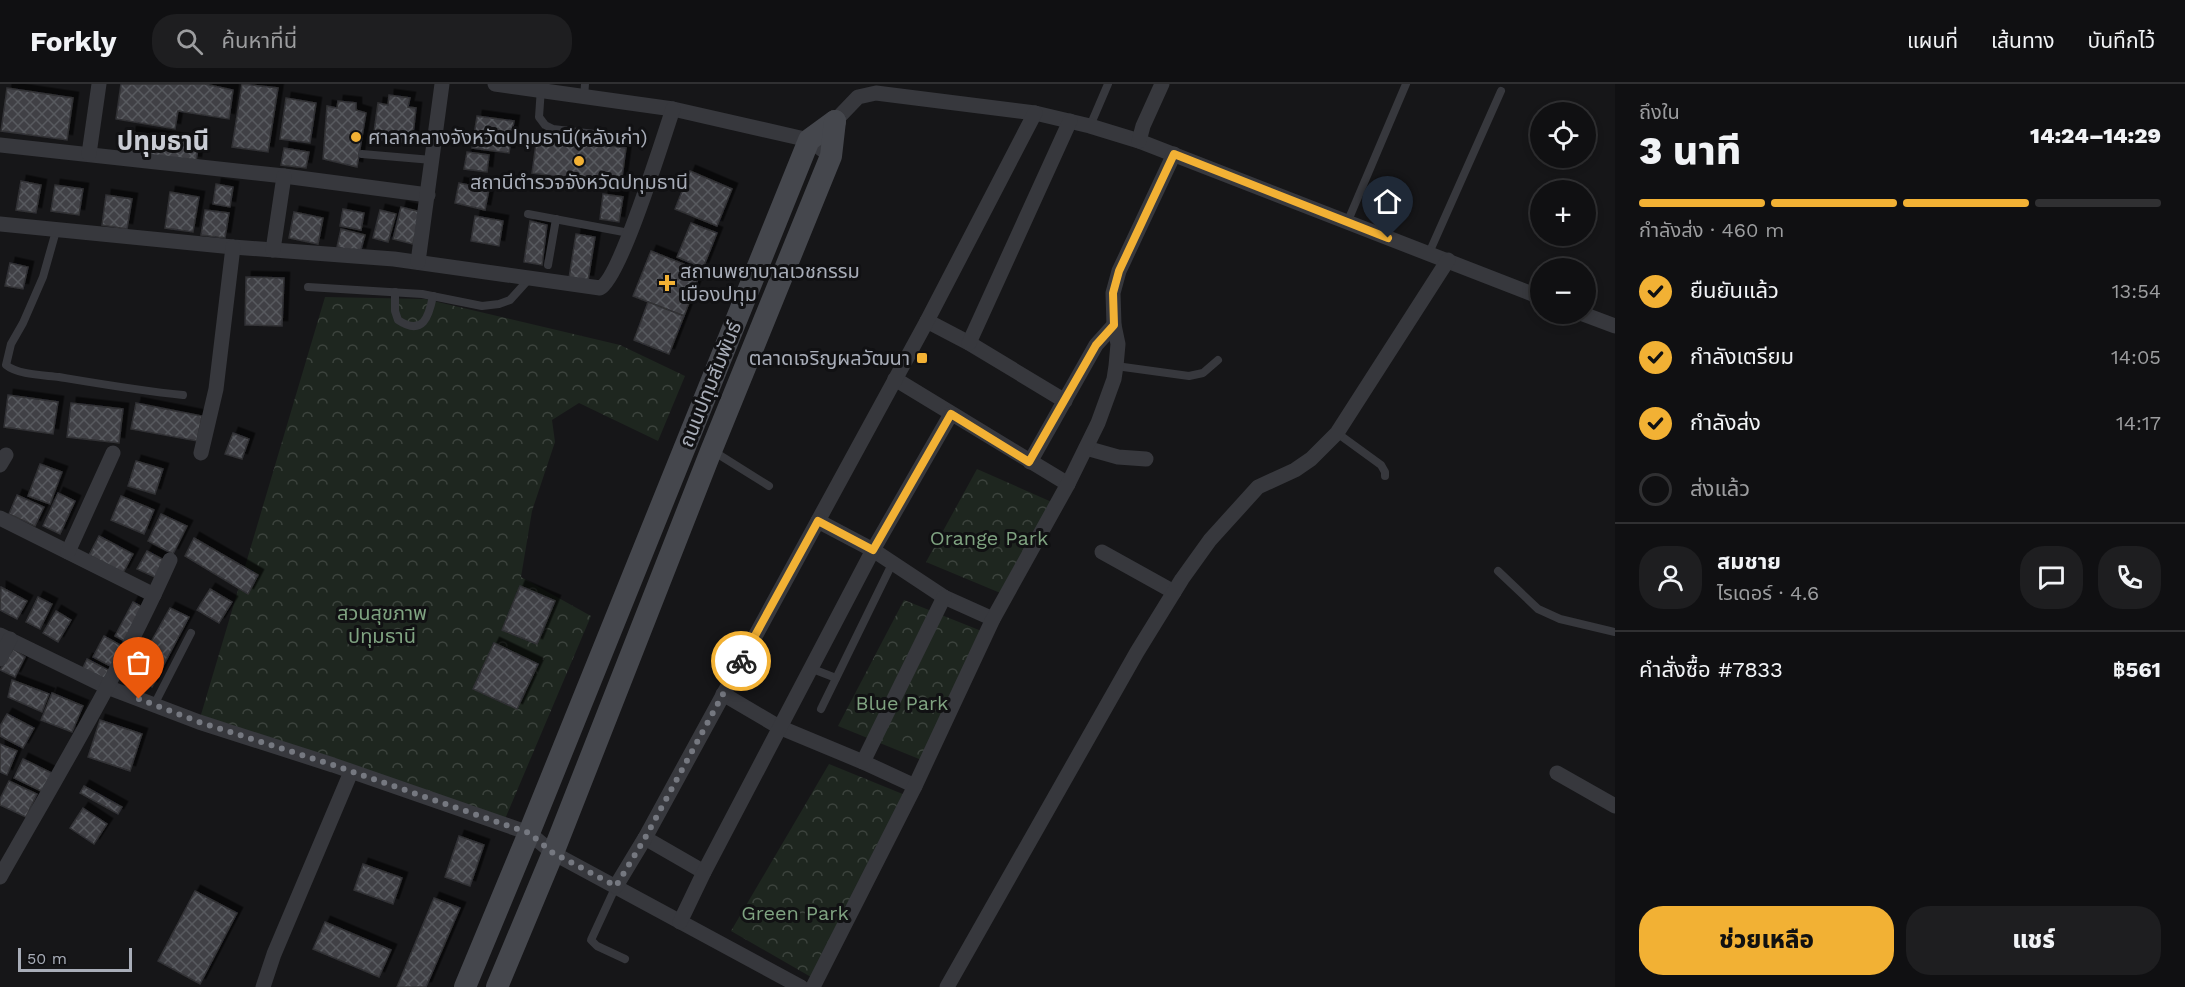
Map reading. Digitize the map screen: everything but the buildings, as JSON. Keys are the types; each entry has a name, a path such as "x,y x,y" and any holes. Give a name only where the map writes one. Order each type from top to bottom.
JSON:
{"street":[{"path":"89,154 99,84"},
{"path":"418,262 442,84"},
{"path":"495,84 584,90 673,109 809,140 831,156"},
{"path":"1139,141 1143,126 1162,84"},
{"path":"809,140 835,121 857,91 1035,113 1070,120 1174,154 1530,293"},
{"path":"0,224 234,248 418,262 595,289 603,287 608,282 629,233 673,109"},
{"path":"616,886 645,838 927,321 1035,113"},
{"path":"969,343 1070,120"},
{"name":"ถนนปทุมสัมพันธ์","path":"497,987 553,853 711,451 831,156 835,121"},
{"name":"ถนนปทุมสัมพันธ์","path":"465,987 809,140"},
{"path":"0,144 284,176 428,195"},
{"path":"813,987 915,786 993,619 1068,484 1098,423 1114,380 1116,366 1118,344 1114,325 1113,293 1119,271 1174,154"},
{"path":"273,250 284,176"},
{"path":"201,453 216,389 234,248"},
{"path":"947,987 1174,592 1210,540 1258,488 1295,470 1311,459 1337,433 1448,260"},
{"path":"1596,319 1615,326"},
{"path":"927,321 969,343 1065,401"},
{"path":"1029,462 1096,345 1114,325"},
{"path":"895,380 1068,484"},
{"path":"680,922 810,668 873,550 951,414"},
{"path":"1086,448 1118,457 1146,459"},
{"path":"68,552 114,453"},
{"path":"0,518 154,595"},
{"path":"818,521 873,550 944,597 993,619"},
{"path":"1102,552 1174,592"},
{"path":"0,877 108,687 170,560"},
{"path":"863,762 944,597"},
{"path":"0,659 5,637 108,687 199,722 529,833 553,853 801,987"},
{"path":"723,694 779,727 915,786"},
{"path":"263,987 274,954 351,772"},
{"path":"1557,773 1615,806"},
{"path":"645,838 704,872"}],"lane":[{"path":"1090,126 1108,84"},
{"path":"1347,223 1406,84"},
{"path":"541,87 539,117 545,125 553,129 611,136"},
{"path":"1429,253 1501,91"},
{"path":"362,154 432,160"},
{"path":"528,214 629,233"},
{"path":"548,265 556,219"},
{"path":"57,231 43,277 11,344 6,365 32,373 183,395"},
{"path":"309,287 433,296 482,306 510,300 529,279"},
{"path":"395,292 395,311 398,320 414,327 423,323 429,315 433,296"},
{"path":"1116,366 1189,376 1203,373 1218,360"},
{"path":"1337,433 1381,465 1386,472 1385,476"},
{"path":"711,451 769,486"},
{"path":"821,709 892,564"},
{"path":"1498,571 1529,604 1538,609 1560,619 1615,632"},
{"path":"154,705 191,633"},
{"path":"810,668 836,678"},
{"path":"616,886 591,940 597,946 625,959"}],"green space":[{"name":"สวนสุขภาพ ปทุมธานี","path":"325,297 425,299 620,345 685,376 658,441 579,403 552,420 555,442 532,511 521,577 591,616 505,819 200,718"},
{"name":"Orange Park","path":"977,469 1054,503 1010,597 926,562"},
{"name":"Blue Park","path":"904,600 984,632 924,761 838,726"},
{"name":"Green Park","path":"829,764 910,797 811,977 731,931"}],"way so far":[{"path":"139,699 199,722 333,765 529,833 553,853 616,886 645,838 741,661"}],"place":[{"name":"ศาลากลางจังหวัดปทุมธานี(หลังเก่า)","path":"356,137"},
{"name":"สถานีตำรวจจังหวัดปทุมธานี","path":"579,161"},
{"name":"สถานพยาบาลเวชกรรม เมืองปทุม","path":"667,283"},
{"name":"ตลาดเจริญผลวัฒนา","path":"922,358"}],"district":[{"name":"ปทุมธานี","path":"163,141"}],"route":[{"path":"741,661 818,521 873,550 951,414 1029,462 1096,345 1114,325 1113,293 1119,271 1174,154 1388,238"}]}
